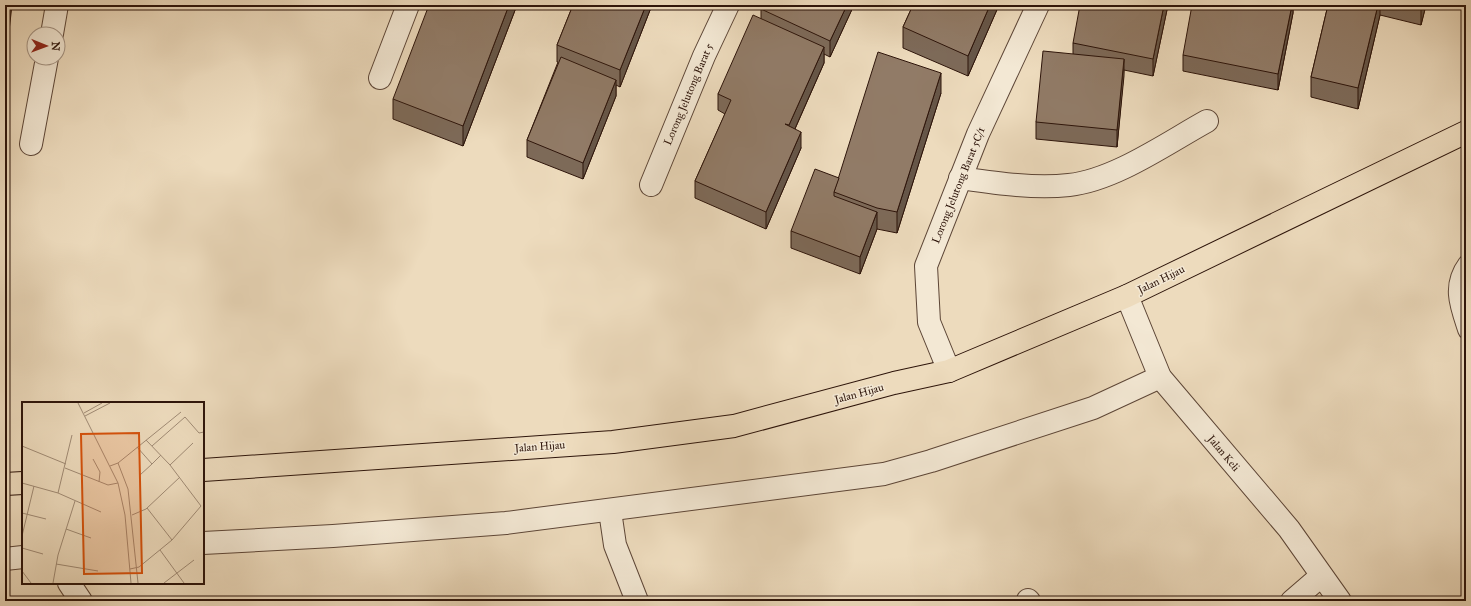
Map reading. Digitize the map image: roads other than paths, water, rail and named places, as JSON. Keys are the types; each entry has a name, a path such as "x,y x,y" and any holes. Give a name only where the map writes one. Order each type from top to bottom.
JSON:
{"main road":[{"name":"Jalan Hijau","path":"204,470 613,442 734,426 894,383 949,371 1127,296 1466,132"},
{"path":"5,484 22,483"}],"street":[{"path":"53,26 57,5"},
{"path":"380,78 408,5"},
{"name":"Lorong Jelutong Barat 5","path":"651,185 704,56 728,5"},
{"name":"Lorong Jelutong Barat 5C/1","path":"949,371 929,322 926,266 978,134 1038,5"},
{"path":"31,144 46,66"},
{"path":"960,178 1017,184 1070,185 1100,178 1206,121"},
{"name":"Jalan Keli","path":"1127,296 1160,377 1289,530 1340,601"},
{"path":"204,543 445,529 610,511 884,474 931,461 1093,408 1160,377"},
{"path":"610,511 615,545 637,601"},
{"path":"5,559 22,557"},
{"path":"1292,601 1321,576"},
{"path":"70,584 82,601"}],"lane":[{"path":"1466,263 1462,269 1455,293 1466,331"}]}
